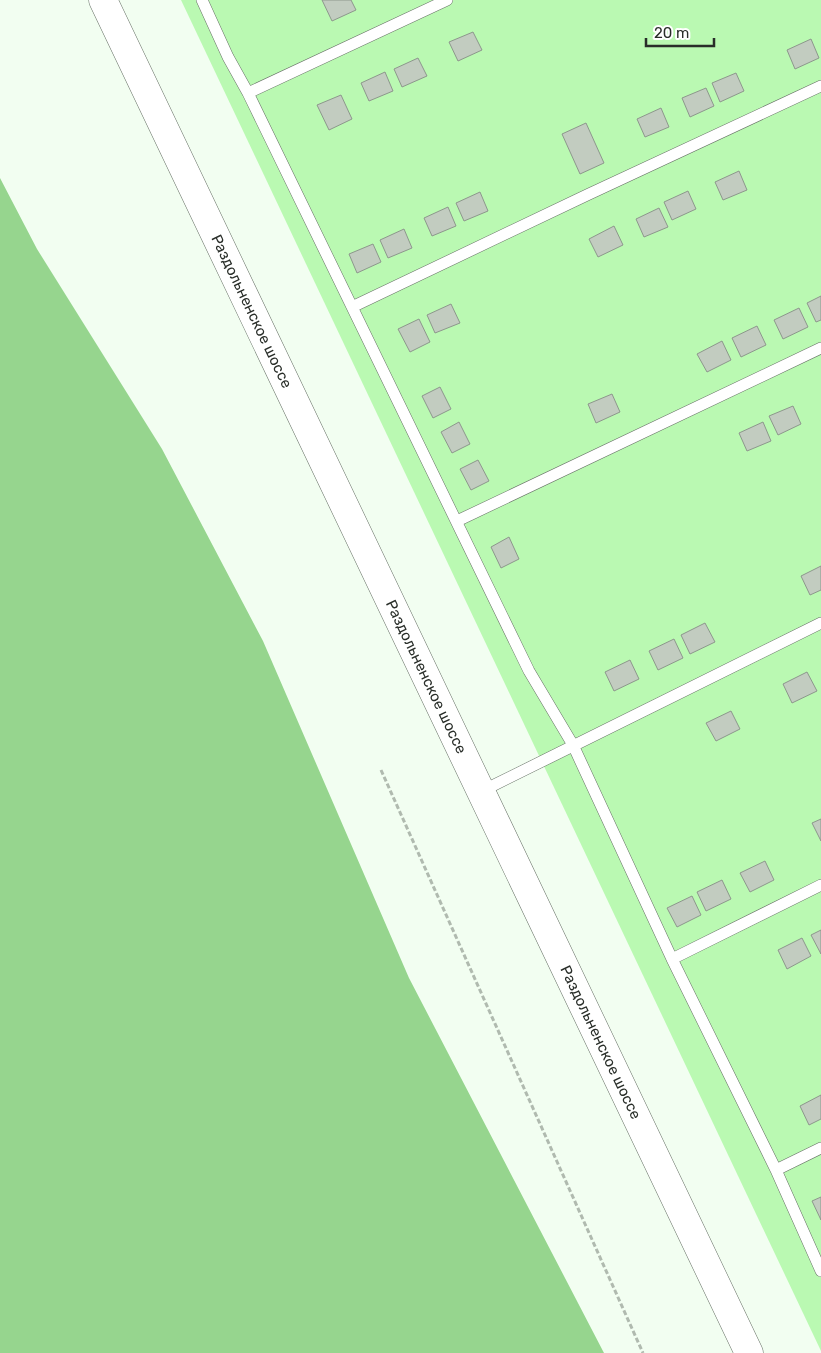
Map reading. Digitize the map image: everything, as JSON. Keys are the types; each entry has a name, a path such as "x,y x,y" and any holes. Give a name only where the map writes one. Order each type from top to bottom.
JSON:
{"main road":[{"name":"Раздольненское шоссе","path":"103,0 749,1353"}],"lane":[{"path":"202,0 228,57 248,93 530,670 573,745 672,959 776,1170 821,1271"},
{"path":"248,93 447,0"},
{"path":"352,307 821,86"},
{"path":"457,521 821,348"},
{"path":"480,792 821,623"},
{"path":"672,959 821,885"},
{"path":"776,1170 821,1148"}],"path":[{"path":"381,770 644,1353"}],"green space":[{"path":"181,0 821,0 821,1351"},
{"path":"0,178 37,249 162,449 263,641 409,978 604,1353 0,1353"}],"building":[{"path":"322,0 351,0 356,10 332,21"},
{"path":"473,32 482,50 458,61 449,42"},
{"path":"811,39 819,58 795,69 787,50"},
{"path":"418,58 427,76 402,87 394,69"},
{"path":"385,72 393,91 369,101 361,83"},
{"path":"736,73 744,91 720,102 712,83"},
{"path":"706,88 714,106 690,117 682,98"},
{"path":"341,95 352,119 329,130 317,105"},
{"path":"661,108 669,127 645,137 637,119"},
{"path":"586,123 604,163 580,174 562,134"},
{"path":"739,171 747,190 723,200 715,182"},
{"path":"688,191 696,209 672,220 664,202"},
{"path":"480,192 488,211 464,221 456,203"},
{"path":"448,207 456,226 432,236 424,218"},
{"path":"659,208 668,227 644,237 636,219"},
{"path":"614,226 623,245 598,257 589,239"},
{"path":"404,229 412,248 388,258 380,240"},
{"path":"373,244 381,262 357,273 349,254"},
{"path":"821,296 821,320 816,322 807,303"},
{"path":"451,304 460,323 435,333 427,315"},
{"path":"799,308 808,327 783,339 774,320"},
{"path":"419,319 430,342 410,352 398,329"},
{"path":"757,326 766,345 741,357 732,338"},
{"path":"722,341 731,360 707,372 697,354"},
{"path":"440,387 451,409 433,418 422,396"},
{"path":"612,394 620,412 596,423 588,404"},
{"path":"793,406 801,424 778,435 769,416"},
{"path":"459,422 470,444 452,453 441,432"},
{"path":"763,422 771,441 747,451 739,433"},
{"path":"478,460 489,481 471,490 460,469"},
{"path":"509,537 519,559 501,568 491,547"},
{"path":"821,566 821,590 810,595 801,576"},
{"path":"705,623 715,642 690,654 681,635"},
{"path":"674,639 683,658 658,670 649,651"},
{"path":"630,660 639,679 614,691 605,672"},
{"path":"807,672 817,691 792,703 783,684"},
{"path":"731,711 740,729 716,741 706,723"},
{"path":"821,819 821,841 812,823"},
{"path":"765,861 774,880 750,892 740,873"},
{"path":"722,880 731,899 706,911 697,892"},
{"path":"692,896 701,915 677,927 667,908"},
{"path":"821,930 821,954 811,935"},
{"path":"802,938 811,956 787,969 778,950"},
{"path":"821,1095 821,1119 809,1125 800,1106"},
{"path":"821,1197 821,1220 812,1201"}]}
